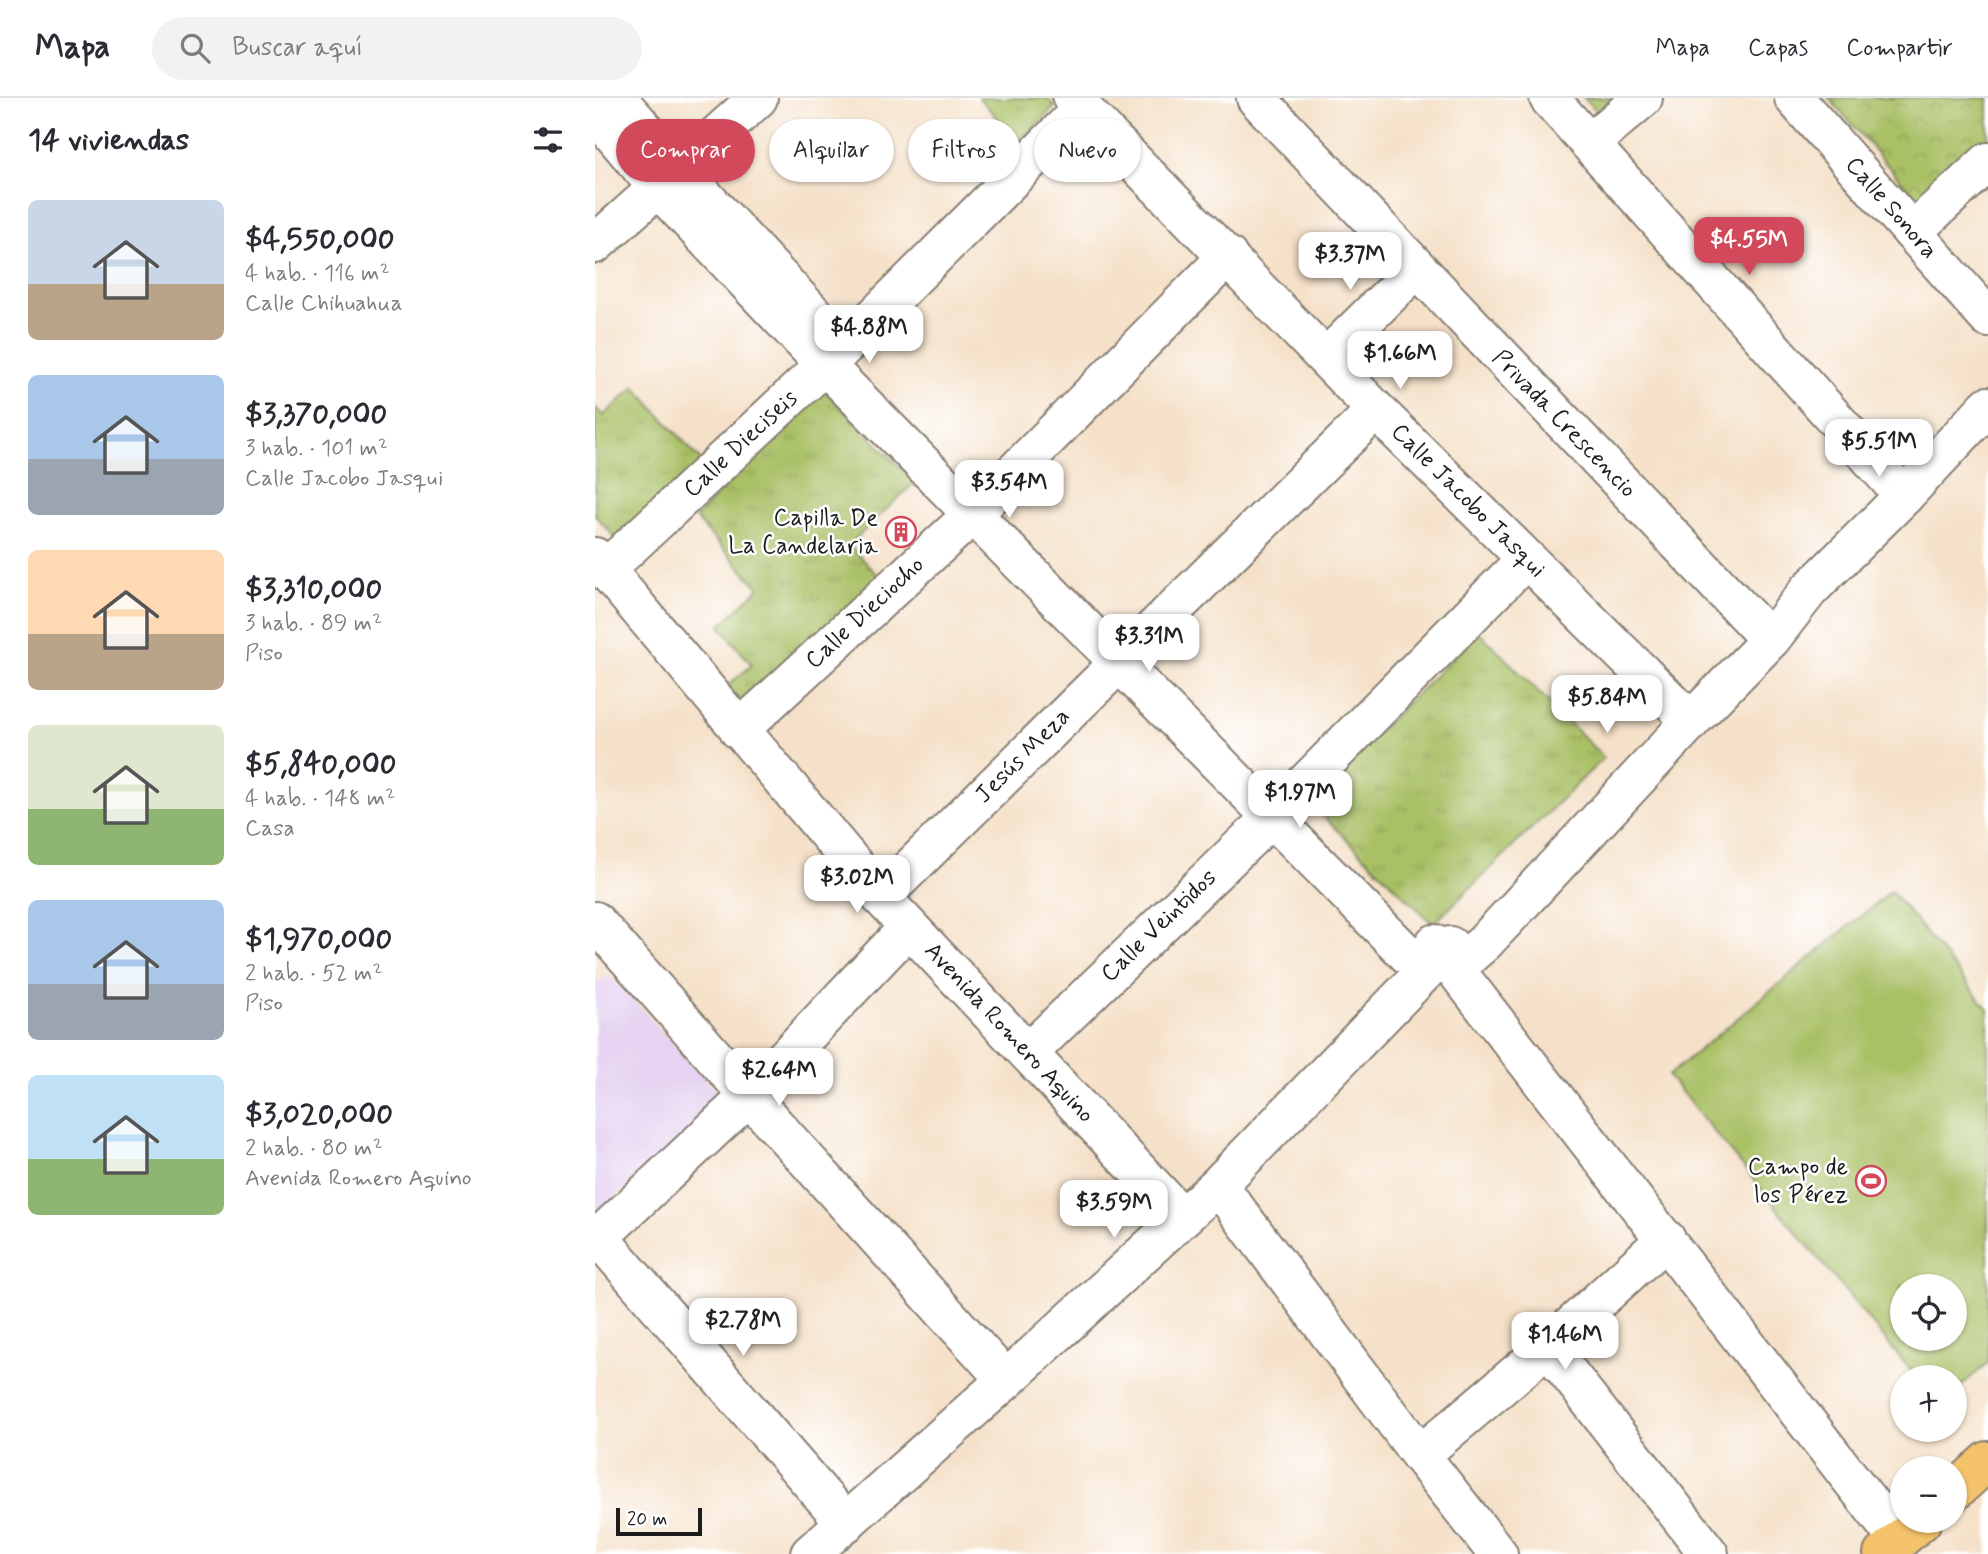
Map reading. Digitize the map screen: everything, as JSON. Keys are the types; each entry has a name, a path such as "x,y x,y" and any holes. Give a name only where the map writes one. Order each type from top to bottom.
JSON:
{"main road":[{"path":"1967,1480 1988,1461"}],"street":[{"path":"617,98 630,119"},
{"path":"735,119 758,98"},
{"name":"Privada Crescencio","path":"1256,98 1758,626"},
{"path":"1549,98 1904,496"},
{"path":"1590,143 1643,98"},
{"name":"Calle Sonora","path":"1794,98 1988,318"},
{"name":"Calle Jacobo Jasqui","path":"1077,103 1376,410 1683,714"},
{"name":"Calle Dieciseis","path":"600,563 835,356 1077,103"},
{"path":"595,113 616,132"},
{"path":"1912,232 1988,162"},
{"path":"595,244 666,182"},
{"path":"672,182 980,506 1279,808 1409,956 1469,956 1484,943 1758,626 1809,590"},
{"name":"Calle Dieciocho","path":"739,730 980,506 1228,256"},
{"path":"1326,358 1416,269"},
{"path":"1683,714 1771,639 1809,590 1904,496 1988,406"},
{"name":"Jesús Meza","path":"881,897 1376,410"},
{"name":"Calle Veintidos","path":"1028,1052 1279,808 1525,559"},
{"name":"Avenida Romero Aquino","path":"600,563 881,897 1182,1217"},
{"path":"595,921 1006,1380"},
{"path":"846,1523 597,1235 750,1096 909,928"},
{"path":"810,1554 1006,1380 1218,1185 1443,954"},
{"path":"1443,954 1902,1539"},
{"path":"1218,1185 1498,1554"},
{"path":"1420,1454 1548,1348 1666,1239"},
{"path":"1548,1348 1709,1554"}],"shaded area":[{"path":"608,973 723,1098 597,1214 595,985"}],"green space":[{"path":"979,98 1047,98 1055,107 1042,119 1034,119 1034,127 1020,140 1020,119 999,119"},
{"path":"1584,98 1620,98 1601,115"},
{"path":"1829,98 1988,98 1988,151 1927,211"},
{"path":"635,387 704,464 618,541 595,515 595,407 603,416"},
{"path":"821,387 915,482 849,545 885,583 746,707 727,686 752,665 720,626 759,588 695,518"},
{"path":"1479,632 1604,758 1433,924 1308,801"},
{"name":"Campo de los Pérez","path":"1891,891 1988,1009 1988,1363 1967,1381 1967,1365 1906,1365 1895,1351 1967,1351 1967,1274 1890,1274 1890,1345 1668,1076"}],"place":[{"name":"Capilla De La Candelaria","path":"901,532"},
{"name":"Campo de los Pérez","path":"1871,1181"}]}
